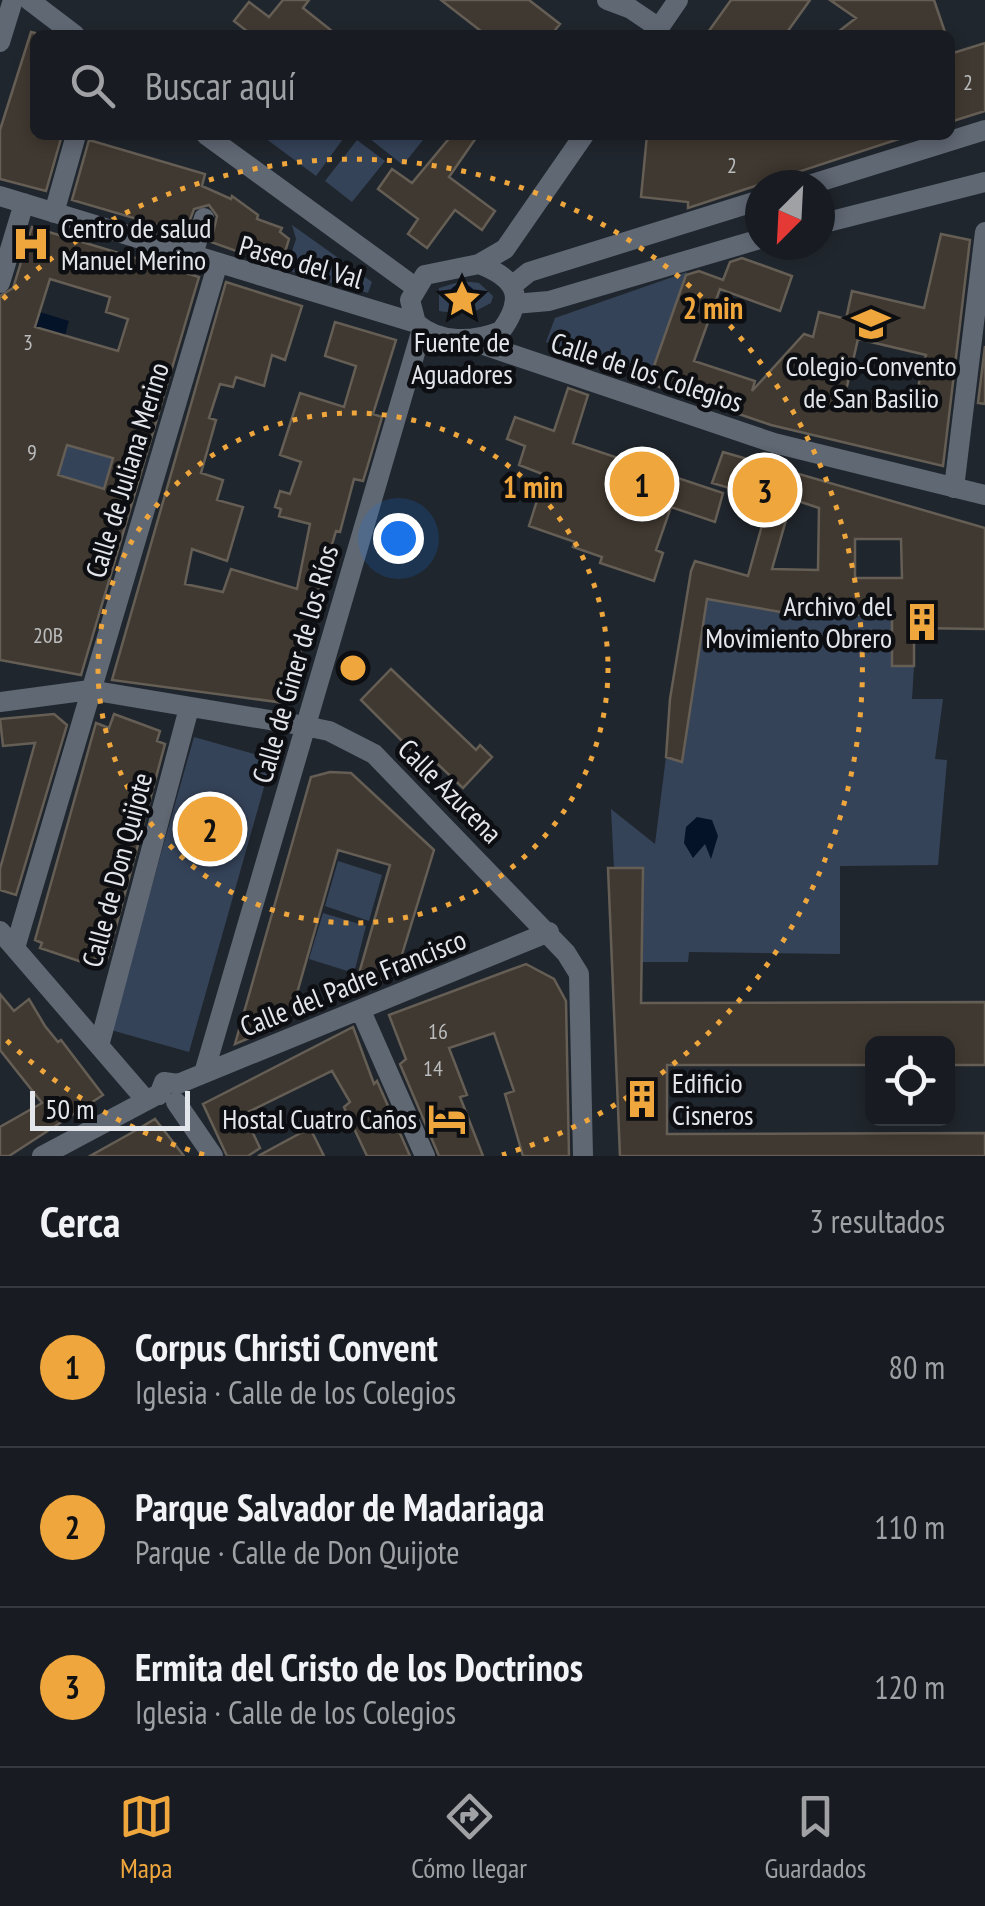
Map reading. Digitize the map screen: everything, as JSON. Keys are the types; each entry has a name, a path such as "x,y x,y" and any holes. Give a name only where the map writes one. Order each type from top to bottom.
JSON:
{"street":[{"path":"0,42 13,0"},
{"path":"29,0 68,30"},
{"path":"607,0 631,9 654,30"},
{"path":"657,30 678,0"},
{"path":"955,139 985,130"},
{"path":"54,212 75,140"},
{"path":"213,140 413,294 419,326 469,340 501,331 510,287 504,249"},
{"path":"349,304 384,306 413,294 425,275 441,268 479,264 504,249 580,140"},
{"path":"835,177 953,140"},
{"path":"835,220 985,182"},
{"name":"Paseo del Val","path":"0,196 419,326"},
{"path":"0,283 24,203"},
{"path":"510,287 529,272 745,205"},
{"path":"192,258 204,218"},
{"path":"954,488 985,232"},
{"path":"479,264 510,287 549,301 745,244"},
{"name":"Calle de Juliana Merino","path":"15,948 217,266"},
{"name":"Calle de Giner de los Ríos","path":"204,1073 419,326"},
{"name":"Calle de los Colegios","path":"469,340 774,443 985,496"},
{"name":"Calle Azucena","path":"0,702 90,690 328,731 374,754 549,932 578,974 583,1156"},
{"name":"Calle de Don Quijote","path":"99,1046 189,708"},
{"path":"0,930 99,1046 164,1095 213,1156"},
{"name":"Calle del Padre Francisco","path":"42,1156 204,1073 549,932"},
{"path":"361,1011 425,1156"}],"shaded area":[{"path":"268,140 342,140 316,176"},
{"path":"357,140 385,161 352,202 325,181"},
{"path":"371,140 423,140 403,165"},
{"path":"292,225 372,282 368,293 286,270 296,239"},
{"path":"687,272 649,379 546,342 555,318"},
{"path":"462,281 479,283 493,296 491,303 468,315 439,311 439,288"},
{"name":"Fuente de Aguadores","path":"462,284 472,288 476,298 472,308 462,312 452,308 448,298 452,288"},
{"path":"40,312 69,321 65,336 35,327"},
{"path":"67,445 113,458 104,489 58,475"},
{"path":"707,599 792,614 892,615 914,666 912,699 943,699 935,759 947,760 938,865 840,866 840,954 689,952 688,962 641,962 643,869 614,868 611,809 655,844 666,757 682,761"},
{"path":"194,737 272,759 189,1052 111,1030"},
{"path":"697,817 712,820 718,836 711,859 705,844 693,858 684,843 686,827"},
{"path":"338,861 382,875 369,921 325,906"},
{"path":"323,913 366,926 354,973 309,959"}],"building":[{"path":"283,0 309,0 303,8 331,30 246,30 234,21 249,2 269,17"},
{"path":"441,0 529,0 560,24 555,30 480,30"},
{"path":"731,0 810,0 789,30 710,30"},
{"path":"830,0 934,0 944,30 840,30 856,18"},
{"path":"30,35 30,140 61,140 46,191 0,179 0,130"},
{"path":"985,43 985,111 955,120 955,52"},
{"path":"89,140 205,174 202,186 231,199 232,196 258,215 257,219 282,228 280,232 289,239 282,262 270,263 211,242 217,216 209,205 194,209 185,233 72,200"},
{"path":"448,140 475,140 449,177 495,211 482,230 455,210 427,248 408,234 418,219 378,189 392,169 412,183"},
{"path":"647,140 896,140 804,170 745,170 745,189 688,208 688,202 641,197"},
{"path":"32,227 199,277 81,675 0,660 0,296 13,288","holes":["50,279 110,297 106,312 128,319 118,351 35,327","67,445 113,458 104,489 58,475"]},
{"path":"941,234 970,240 943,466 771,425 648,383 686,275 699,271 723,280 730,262 742,258 792,276 780,311 720,289 694,361 755,381 752,391 804,334 813,337 819,312 846,319 852,291 924,308","holes":["858,339 926,355 912,411 845,395"]},
{"path":"226,282 302,306 285,360 272,355 264,386 236,377 233,387 220,384 209,418 216,420 201,473 223,480 217,500 243,507 227,561 192,549 185,584 223,592 231,569 297,589 310,524 279,516 281,509 275,507 280,491 290,494 301,462 280,455 300,393 344,407 356,366 325,356 335,322 396,340 373,414 382,417 367,468 363,481 354,479 285,703 112,680"},
{"path":"985,346 985,404 978,403"},
{"path":"568,388 588,395 573,443 723,493 715,522 671,507 656,550 663,553 654,581 600,563 602,557 573,547 575,542 529,526 545,475 519,465 525,446 507,439 515,417 554,431"},
{"name":"Archivo del Movimiento Obrero","path":"723,452 985,528 985,629 914,628 914,666 892,666 892,615 792,614 707,599 682,762 666,757 670,699 695,561 748,576 764,518 759,516 764,498 712,483","holes":["792,499 819,508 818,570 772,569","855,539 901,539 902,578 855,578"]},
{"path":"391,669 476,750 480,745 492,757 463,788 427,754 421,760 361,700"},
{"path":"54,714 67,725 16,895 0,890 0,869 35,743 3,746 0,719"},
{"path":"114,714 160,731 157,741 165,744 109,953 106,962 95,959 94,966 40,948 42,943 35,940 96,723 109,728"},
{"path":"330,772 351,773 434,850 396,974 367,986 360,970 390,865 338,850 289,1021 235,1044 311,777"},
{"name":"Edificio Cisneros","path":"608,868 643,868 641,1003 985,1002 985,1065 955,1065 955,1036 865,1036 865,1065 667,1065 667,1134 985,1133 985,1156 620,1156"},
{"path":"526,964 554,979 566,1001 569,1156 523,1156 505,1094 514,1091 494,1033 449,1048 467,1095 460,1097 483,1156 439,1156 400,1064 406,1059 389,1015"},
{"path":"0,994 14,1011 29,999 45,1026 58,1042 61,1040 103,1095 9,1156 0,1156 0,1127 42,1103 0,1050"},
{"path":"353,1027 374,1084 377,1081 410,1156 367,1156 344,1107 350,1102 332,1071 244,1114 260,1148 248,1156 227,1156 203,1104"},
{"path":"155,1119 184,1156 90,1156 133,1132"},
{"path":"310,1128 324,1156 258,1156"}],"place":[{"name":"Centro de salud Manuel Merino","path":"31,244"},
{"name":"Fuente de Aguadores","path":"462,299"},
{"name":"Colegio-Convento de San Basilio","path":"871,324"},
{"name":"Corpus Christi Convent","path":"642,484"},
{"name":"Ermita del Cristo de los Doctrinos","path":"765,490"},
{"name":"Archivo del Movimiento Obrero","path":"922,622"},
{"name":"Parque Salvador de Madariaga","path":"210,829"},
{"name":"Edificio Cisneros","path":"642,1099"},
{"name":"Hostal Cuatro Caños","path":"447,1119"}]}
